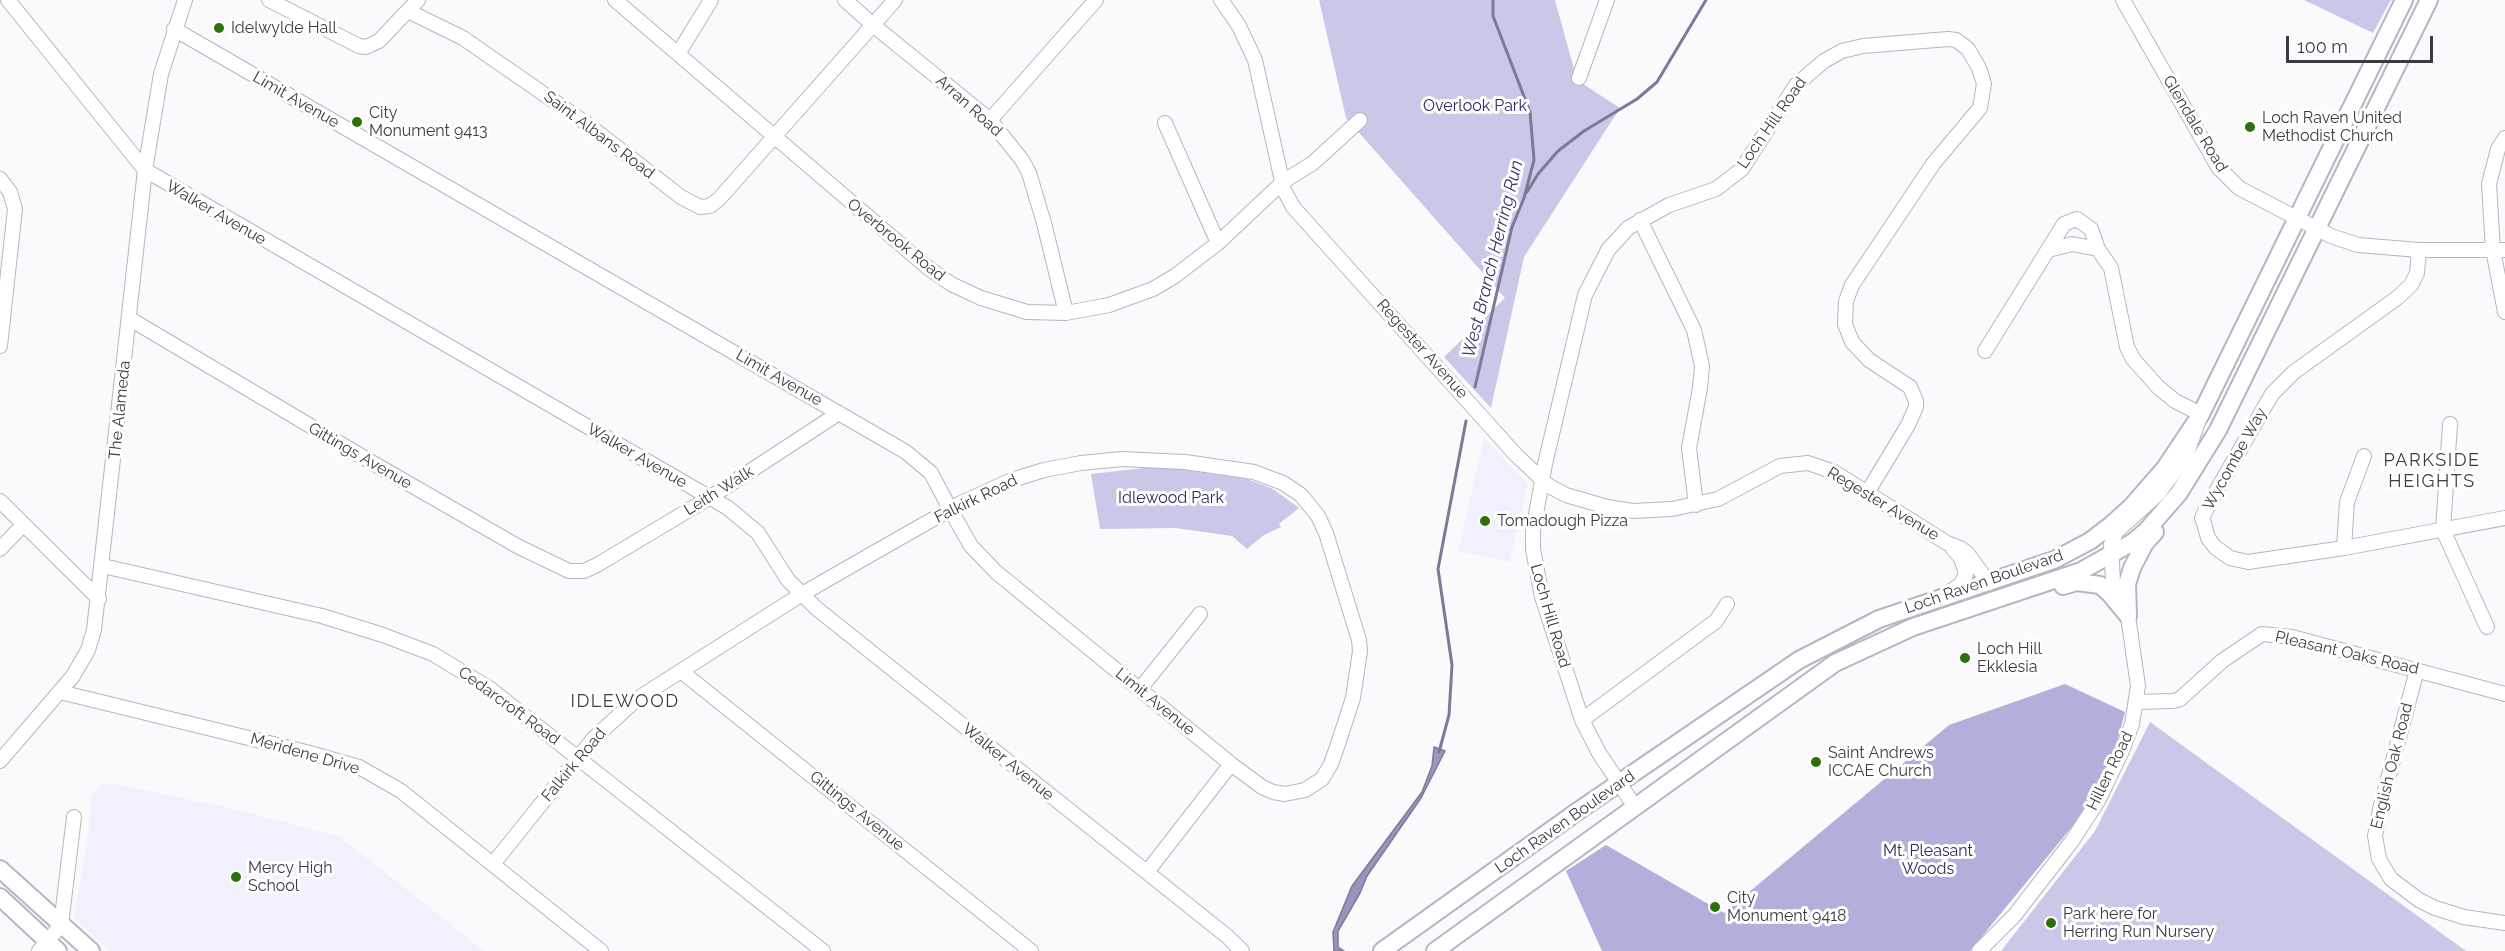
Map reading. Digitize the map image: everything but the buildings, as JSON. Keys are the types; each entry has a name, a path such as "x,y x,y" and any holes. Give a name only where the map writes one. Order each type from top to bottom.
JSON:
{"main road":[{"name":"Loch Raven Boulevard","path":"1435,951 1835,663 1884,639 2080,571 2110,555 2147,530 2179,493 2218,430 2429,0"},
{"name":"Loch Raven Boulevard","path":"1382,951 1578,811 1798,660 1879,619 2054,560 2090,541 2111,525 2150,486 2201,414 2403,2"},
{"path":"2403,2 2415,26"},
{"path":"2128,616 2127,584 2132,568 2145,543 2162,523 2179,493"},
{"path":"1999,598 2032,596 2077,582 2091,582 2109,592 2128,616"},
{"path":"1884,639 1897,622 1977,595 1989,583"},
{"path":"1676,744 1694,751 1696,763"},
{"path":"0,869 91,951"},
{"path":"0,897 48,948"}],"street":[{"name":"Walker Avenue","path":"8,0 145,170 736,514 758,533 778,566 816,609 1228,937 1242,951"},
{"name":"The Alameda","path":"0,761 60,692 80,666 88,650 99,599 103,566 145,170 158,88 175,24 184,0"},
{"path":"269,0 363,47 376,43 418,0"},
{"name":"Overbrook Road","path":"615,0 906,250 951,284 981,298 1026,312 1066,313 1109,305 1153,289 1189,266 1218,243 1284,181 1313,163 1360,120"},
{"path":"678,54 711,0"},
{"name":"Arran Road","path":"845,0 873,26 990,120 1016,152 1029,174 1044,223 1066,313"},
{"name":"Saint Albans Road","path":"408,11 463,38 587,124 695,206 705,206 715,203 896,0"},
{"path":"990,120 1096,0"},
{"name":"Regester Avenue","path":"1221,0 1239,26 1255,60 1284,181 1284,190 1293,207 1515,455 1549,486 1566,495 1607,507 1633,511 1696,506 1718,500 1780,466 1793,463 1821,466 1967,553 1989,583"},
{"path":"1579,78 1607,0"},
{"name":"Glendale Road","path":"2123,0 2225,175 2239,188 2316,229 2358,245 2420,250 2499,250"},
{"name":"Limit Avenue","path":"175,24 906,452 931,473 971,546 996,572 1231,764 1262,787 1273,792 1295,793 1317,784"},
{"name":"Loch Hill Road","path":"1635,807 1582,720 1542,597 1532,540 1542,478 1585,295 1608,250 1618,237 1640,220 1669,205 1716,189 1733,177 1748,161 1805,75 1831,57 1863,46 1936,39 1956,40 1968,49 1983,77 1980,108 1928,171 1852,285 1846,301 1845,324 1852,342 1869,360 1910,387 1916,401 1916,407 1908,425 1867,493"},
{"path":"1165,123 1218,243"},
{"path":"2505,138 2498,149 2489,184 2505,312"},
{"path":"0,346 15,209 13,198 2,181"},
{"path":"1985,351 2064,224 2077,219 2088,225 2098,249 2111,268 2127,347 2133,358 2158,387 2175,401 2201,414 2186,456 2158,494 2116,532 2111,544 2110,555"},
{"path":"1640,220 1694,330 1700,355 1702,366 1700,388 1689,448 1696,506"},
{"path":"2048,250 2072,244 2098,249"},
{"name":"Wycombe Way","path":"2420,250 2417,273 2411,285 2397,298 2294,372 2265,404 2202,518 2208,538 2224,554 2248,562 2344,548 2505,518"},
{"name":"Gittings Avenue","path":"130,319 543,561 578,572 597,565"},
{"name":"Leith Walk","path":"597,565 709,498 839,413"},
{"path":"2450,424 2443,530 2487,627"},
{"path":"2344,548 2347,502 2364,456"},
{"name":"Falkirk Road","path":"493,864 578,758 624,709 802,594 950,509 991,489 1044,470 1122,459 1157,459 1254,472 1283,483 1301,495 1318,516 1326,532 1357,629 1360,651 1353,698 1344,727 1327,771 1317,784"},
{"path":"0,501 99,599"},
{"path":"0,549 23,525"},
{"name":"Regester Avenue","path":"1939,598 1961,584 1966,574 1961,558 1947,543"},
{"name":"Hillen Road","path":"1979,951 2014,916 2072,841 2098,801 2133,724 2138,686 2128,616 2113,582 2110,555"},
{"name":"Cedarcroft Road","path":"103,566 322,616 418,647 482,683 822,951"},
{"path":"1582,720 1716,621 1727,604"},
{"path":"1140,689 1200,614"},
{"name":"Pleasant Oaks Road","path":"2137,702 2180,699 2222,661 2262,634 2292,637 2505,694"},
{"name":"English Oak Road","path":"2417,670 2379,809 2375,836 2379,859 2391,879 2419,900 2435,908 2464,917 2505,923"},
{"name":"Gittings Avenue","path":"682,672 1031,951"},
{"name":"Meridene Drive","path":"60,692 359,767 401,791 601,951"},
{"path":"1146,872 1231,764"},
{"path":"48,948 61,925 74,817"}],"shaded area":[{"path":"1484,438 1528,484 1510,562 1458,551"},
{"path":"1434,747 1445,751 1421,798 1367,876 1338,931 1338,947 1344,951 1334,951 1333,932 1352,886 1422,792 1432,766"},
{"name":"Mercy High School","path":"112,783 225,807 339,836 484,951 110,951 74,918 89,829 91,795 101,785"}],"green space":[{"name":"Overlook Park","path":"1319,0 1555,0 1577,80 1620,108 1524,257 1491,408 1444,357 1505,298 1346,118"},
{"path":"2304,0 2391,0 2373,33"},
{"name":"Idlewood Park","path":"1144,468 1171,468 1248,479 1273,489 1299,508 1279,524 1281,527 1264,535 1247,549 1232,536 1175,528 1100,529 1091,474"},
{"name":"Mt. Pleasant Woods","path":"2065,684 2125,712 2115,750 2080,817 1970,951 1602,951 1566,871 1606,845 1724,913 1949,725"},
{"path":"2150,722 2466,951 2001,951 2095,831"}],"waterway":[{"name":"West Branch Herring Run","path":"1475,387 1512,227 1524,198 1534,160 1530,112 1493,16 1493,0"},
{"path":"1527,192 1538,174 1558,151 1584,131 1637,99 1657,82 1706,0"},
{"name":"West Branch Herring Run","path":"1439,752 1449,715 1452,665 1438,569 1466,421"}],"place":[{"name":"Idelwylde Hall","path":"219,28"},
{"name":"City Monument 9413","path":"357,122"},
{"name":"Loch Raven United Methodist Church","path":"2250,127"},
{"name":"Tomadough Pizza","path":"1485,521"},
{"name":"Loch Hill Ekklesia","path":"1965,658"},
{"name":"Saint Andrews ICCAE Church","path":"1816,762"},
{"name":"Mercy High School","path":"236,877"},
{"name":"City Monument 9418","path":"1715,907"},
{"name":"Park here for Herring Run Nursery","path":"2051,923"}],"district":[{"name":"PARKSIDE HEIGHTS","path":"2432,471"},
{"name":"IDLEWOOD","path":"625,702"}]}
